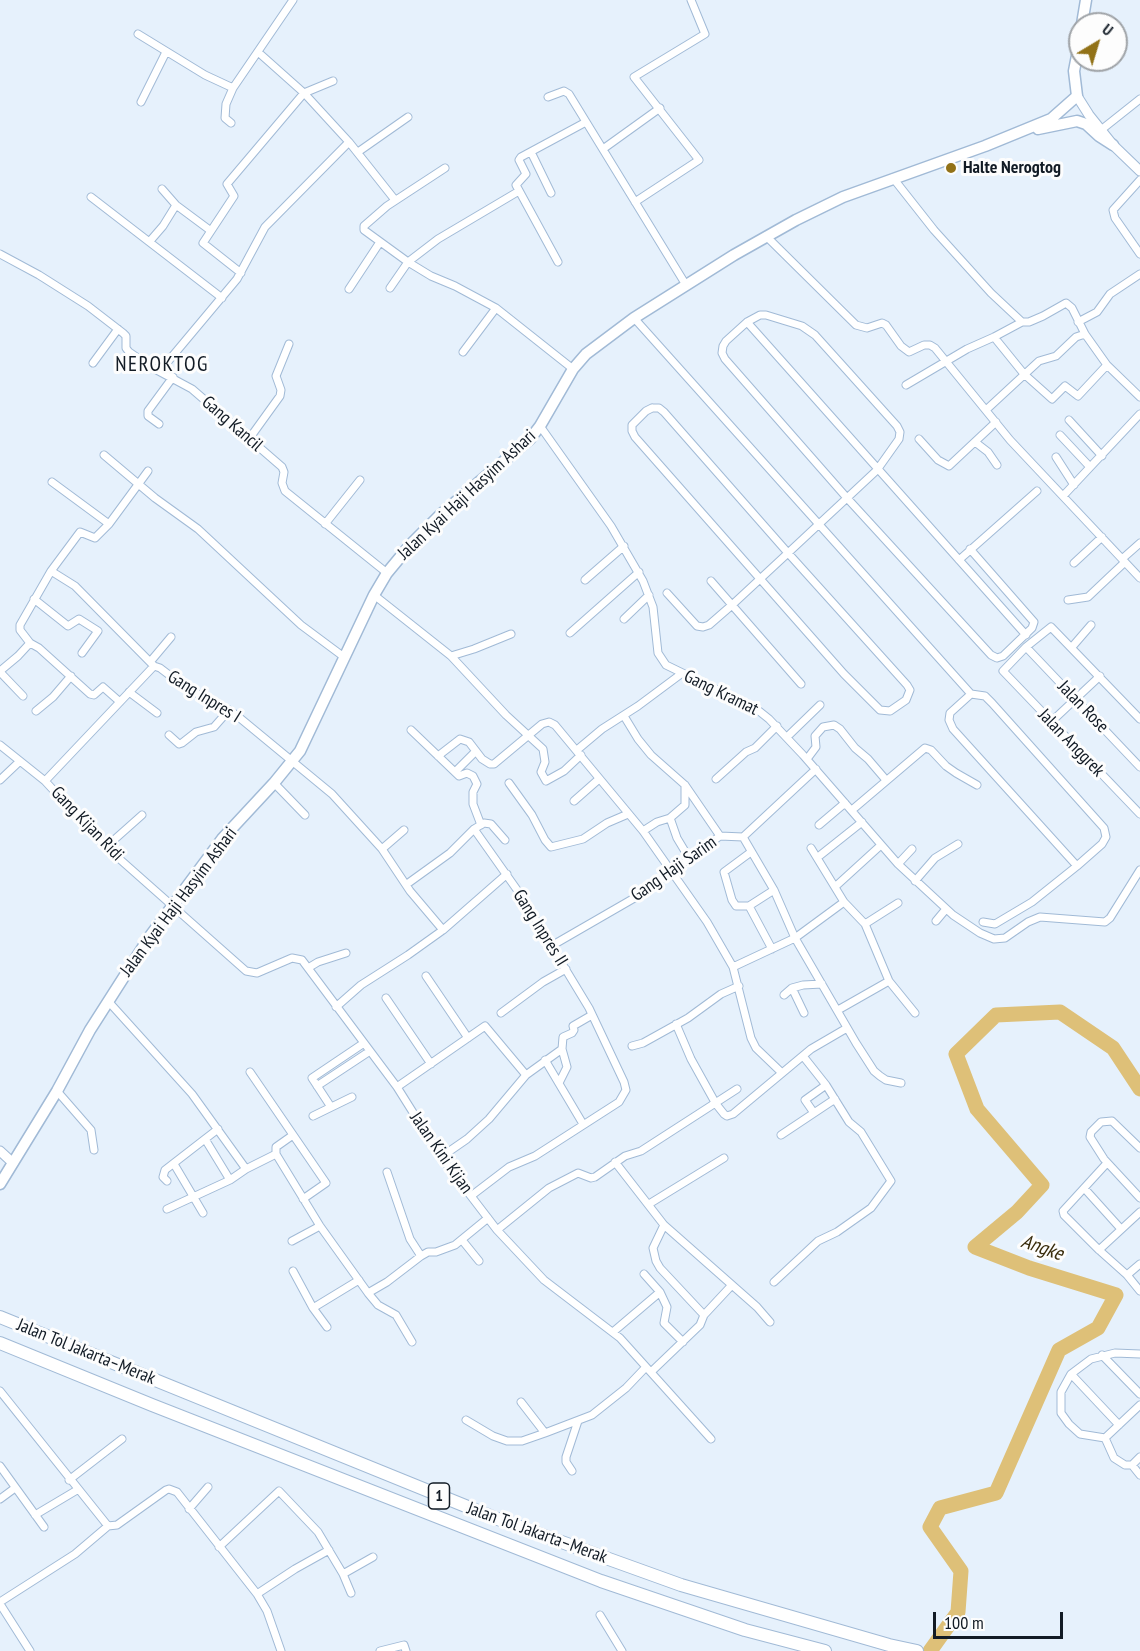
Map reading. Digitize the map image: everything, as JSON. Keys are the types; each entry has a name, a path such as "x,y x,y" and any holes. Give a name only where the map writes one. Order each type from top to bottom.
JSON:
{"highway":[{"name":"Jalan Tol Jakarta–Merak","path":"0,1317 495,1518 681,1585 916,1651"},
{"name":"Jalan Tol Jakarta–Merak","path":"0,1343 173,1414 601,1581 745,1630 825,1651"}],"main road":[{"path":"1074,72 1077,96 1101,130 1140,171"},
{"name":"Jalan Kyai Haji Hasyim Ashari","path":"0,1184 57,1091 78,1049 173,905 222,839 293,761 387,573 411,544 440,515 518,450 540,426 573,369 599,342 766,236 843,197 1029,129 1051,119 1077,96"},
{"path":"1029,129 1045,129 1077,121 1086,124 1099,136 1113,144"},
{"path":"0,1151 13,1163"}],"street":[{"path":"231,123 225,118 226,104 233,88 294,0"},
{"path":"635,202 699,160 634,77 705,34 691,0"},
{"path":"138,34 206,75 233,88"},
{"path":"141,102 166,52"},
{"path":"258,52 304,93 349,142 395,200"},
{"path":"241,273 203,243 234,196 226,184 304,93 333,81"},
{"path":"548,97 564,91 569,94 686,285"},
{"path":"1101,130 1140,99"},
{"path":"603,149 660,108"},
{"path":"357,153 408,117"},
{"path":"558,262 516,184 526,174 519,160 586,122"},
{"path":"160,371 241,273 265,227 349,142"},
{"path":"531,152 552,193"},
{"path":"445,168 395,200 364,228 380,242 431,276 496,308 573,369"},
{"path":"893,178 934,230 991,293 1022,322"},
{"path":"1140,180 1113,210 1115,218 1140,254"},
{"path":"162,189 176,205 211,231"},
{"path":"390,288 408,262 438,238 519,191"},
{"path":"91,197 222,298"},
{"path":"150,241 176,205"},
{"path":"766,236 856,325 867,328 882,323 886,325 905,350 913,352 924,345 930,345 996,422 1140,578"},
{"path":"349,289 380,242"},
{"name":"Gang Kancil","path":"0,254 63,290 118,328 126,336 125,344 129,352 192,389 282,467 284,472 282,483 285,491 387,573"},
{"path":"1078,322 1097,312 1110,294 1140,274"},
{"path":"906,385 945,361 1022,322 1029,322 1043,316 1066,303 1072,308 1085,334 1107,364 1140,397"},
{"path":"463,352 496,308"},
{"path":"667,593 697,626 709,625 848,498 877,470 899,439 900,432 897,426 809,330 766,315 755,317 747,322 723,346 722,353 725,359 848,498 991,655 998,658 1026,635 1034,625 1032,619 970,549"},
{"path":"634,318 971,694 985,696 992,703 1104,828 1106,837 1102,844 1032,902 995,924 983,922"},
{"path":"747,322 1026,635"},
{"path":"93,363 118,328"},
{"path":"986,410 1039,361 1056,356 1076,337 1085,334"},
{"path":"994,337 1024,374 1052,399 1065,386 1078,396 1107,364"},
{"path":"249,439 280,396 280,386 276,376 289,345"},
{"path":"159,424 148,416 148,411 173,377"},
{"path":"652,408 658,408 664,412 788,553 908,685 910,690 906,700 890,711 880,710 844,674 635,437 632,425 636,419 652,408"},
{"path":"1063,496 1140,414"},
{"path":"1069,420 1102,456"},
{"path":"919,440 938,460 949,466 996,422"},
{"name":"Gang Kramat","path":"540,426 624,546 639,572 653,607 658,653 666,665 759,711 777,726 898,864 946,909 980,933 994,939 1005,938 1028,922 1040,917 1105,922 1110,918 1140,870"},
{"path":"1060,435 1090,467"},
{"path":"975,442 988,452 997,465"},
{"path":"104,455 155,498 198,529 301,625 344,657"},
{"path":"1056,457 1074,484"},
{"path":"120,702 103,687 92,695 30,643 20,630 20,624 51,571 80,532 95,538 109,524 148,471"},
{"path":"325,524 360,480"},
{"path":"52,482 109,524"},
{"path":"959,560 1037,491"},
{"path":"1074,563 1102,537"},
{"path":"1068,600 1088,597 1140,543"},
{"path":"585,580 624,546"},
{"path":"51,571 75,586 152,664 171,637"},
{"path":"570,633 639,572"},
{"path":"711,581 801,684"},
{"path":"374,595 451,656 506,715 543,749 545,762 541,772 546,781 552,780 564,771 602,729 624,716 681,674"},
{"path":"624,619 649,595"},
{"path":"34,600 68,626 79,619 98,631 82,653"},
{"path":"1072,647 1091,625"},
{"path":"1026,647 1051,627 1140,719"},
{"path":"451,656 511,634"},
{"path":"23,696 0,672 30,643"},
{"name":"Jalan Anggrek","path":"1026,647 1003,671 1140,814"},
{"name":"Jalan Rose","path":"1026,647 1140,767"},
{"name":"Gang Inpres I","path":"45,781 120,702 152,664 190,690 229,710 293,761"},
{"path":"36,711 53,697 71,676"},
{"path":"1051,722 1100,676"},
{"path":"129,692 157,713"},
{"path":"971,694 951,713 948,720 953,729 1077,866"},
{"path":"787,736 820,705"},
{"path":"170,735 179,744 182,743 196,732 214,727 229,710"},
{"path":"624,716 638,740 651,755 685,784 720,836"},
{"path":"438,756 460,739 469,742 490,764 494,764 542,724 549,722 555,725 643,831 707,922 733,967 751,1038 756,1048 782,1073"},
{"path":"807,759 816,747 815,736 823,727 834,724 886,780"},
{"path":"716,779 746,752 755,748 777,726"},
{"path":"411,730 455,772 476,751"},
{"name":"Gang Kijan Ridi","path":"0,745 45,781 106,847 173,905"},
{"path":"852,810 925,748 928,748 946,766 977,785"},
{"path":"0,780 20,761"},
{"path":"293,761 332,794 382,849 410,891 443,930"},
{"name":"Gang Haji Sarim","path":"553,945 643,893 720,836 743,837 816,769"},
{"name":"Gang Inpres II","path":"455,772 459,776 467,773 473,776 477,784 472,792 477,827 553,945 592,1015 626,1090 619,1102 535,1156 509,1167 471,1196"},
{"path":"574,801 599,779"},
{"path":"274,783 305,815"},
{"path":"509,783 545,840 552,847 583,839 607,823 628,813"},
{"path":"643,831 657,822 670,818 685,804 685,784"},
{"path":"819,825 845,802"},
{"path":"106,847 142,815"},
{"path":"670,818 677,838 689,858"},
{"path":"818,857 862,822"},
{"path":"407,884 450,853 484,823 491,824 505,840"},
{"path":"382,849 404,830"},
{"path":"743,837 774,890 795,938 874,1071 886,1080 902,1083"},
{"path":"915,881 935,858 958,844"},
{"path":"836,886 881,845"},
{"path":"811,848 844,902 865,924 889,981 915,1013"},
{"path":"898,864 912,849"},
{"path":"751,852 725,870 723,874 732,900 736,906 749,906 774,890"},
{"path":"336,1007 361,986 443,930 507,874"},
{"path":"733,967 795,938 844,902"},
{"path":"865,924 898,903"},
{"path":"173,905 246,971 257,973 292,958 302,960 308,968 318,962 346,953"},
{"path":"749,906 772,949"},
{"path":"936,921 946,909"},
{"name":"Jalan Kini Kijan","path":"308,968 397,1087 441,1157 497,1230 544,1280 613,1332 630,1348 711,1439"},
{"path":"501,1013 543,982 566,969"},
{"path":"426,976 468,1038"},
{"path":"838,1010 889,981"},
{"path":"784,995 792,988 822,984"},
{"path":"632,1046 643,1043 721,994 739,986"},
{"path":"792,988 804,1013"},
{"path":"386,998 431,1064"},
{"path":"108,1001 192,1094 246,1168"},
{"path":"559,1083 567,1067 562,1049 562,1037 572,1033 573,1026 592,1015"},
{"path":"676,1024 691,1059 716,1104 727,1116 733,1114 803,1056 847,1028"},
{"path":"397,1087 486,1026 526,1076"},
{"path":"331,1107 312,1079 313,1076 364,1043"},
{"path":"441,1157 467,1139 489,1119 526,1076 562,1049"},
{"path":"317,1086 370,1051"},
{"path":"350,1052 355,1061"},
{"path":"774,1282 818,1241 837,1232 870,1208 890,1186 891,1181 861,1132 849,1122 826,1085 803,1056"},
{"path":"545,1060 583,1124"},
{"path":"250,1072 326,1183 303,1199"},
{"path":"814,1113 805,1100 826,1085"},
{"path":"497,1230 549,1188 578,1173 591,1178 595,1177 615,1162 641,1150 737,1089"},
{"path":"57,1091 90,1130 94,1150"},
{"path":"313,1116 352,1097"},
{"path":"781,1135 835,1099"},
{"path":"1140,1148 1112,1121 1101,1122 1093,1128 1090,1137 1107,1163 1140,1198"},
{"path":"167,1181 163,1177 165,1170 218,1129"},
{"path":"293,1135 276,1147 276,1154 320,1226 368,1293 383,1309 396,1315 412,1342"},
{"path":"205,1139 230,1180"},
{"path":"167,1209 230,1180 246,1168 276,1154"},
{"path":"649,1204 724,1158"},
{"path":"615,1162 664,1225 757,1307 770,1322"},
{"path":"1107,1163 1063,1211 1064,1215 1128,1275 1140,1291"},
{"path":"174,1164 203,1213"},
{"path":"387,1172 410,1239 421,1256"},
{"path":"1084,1188 1121,1229"},
{"path":"1099,1250 1140,1212"},
{"path":"368,1293 428,1252 436,1252 462,1240 488,1218"},
{"path":"664,1225 653,1248 656,1261 704,1315"},
{"path":"292,1241 320,1226"},
{"path":"462,1240 479,1261"},
{"path":"1128,1275 1140,1264"},
{"path":"293,1271 313,1308 327,1327"},
{"path":"644,1274 660,1292 667,1309 663,1321 682,1342"},
{"path":"313,1308 359,1280"},
{"path":"466,1420 493,1436 507,1441 522,1441 592,1415 682,1342 700,1325 704,1315 731,1286"},
{"path":"613,1332 660,1292"},
{"path":"1105,1438 1080,1434 1069,1424 1061,1413 1061,1392 1071,1374 1091,1359 1115,1353 1140,1354"},
{"path":"1102,1355 1140,1394"},
{"path":"1071,1374 1119,1425"},
{"path":"0,1391 108,1526"},
{"path":"521,1402 545,1433"},
{"path":"1105,1438 1140,1405"},
{"path":"572,1471 566,1462 566,1457 578,1421"},
{"path":"1105,1438 1114,1458 1125,1466 1132,1465 1140,1457"},
{"path":"69,1480 122,1439"},
{"path":"1132,1465 1140,1475"},
{"path":"0,1466 44,1527"},
{"path":"189,1509 208,1487"},
{"path":"0,1498 15,1488"},
{"path":"30,1651 0,1603 75,1554 108,1526 117,1525 170,1489 177,1492 257,1594 267,1611 281,1651"},
{"path":"35,1515 78,1490"},
{"path":"219,1547 279,1491 318,1532 343,1574 351,1593"},
{"path":"257,1594 329,1550"},
{"path":"343,1574 373,1557"},
{"path":"600,1615 622,1651"},
{"path":"380,1651 405,1648"}],"waterway":[{"name":"Angke","path":"930,1651 958,1612 961,1571 930,1527 940,1508 996,1493 1059,1350 1098,1328 1116,1295 1029,1268 975,1247 1017,1212 1042,1185 977,1109 956,1054 996,1015 1060,1012 1113,1048 1140,1089"}],"place":[{"name":"Halte Nerogtog","path":"951,168"}],"district":[{"name":"NEROKTOG","path":"162,365"}]}
